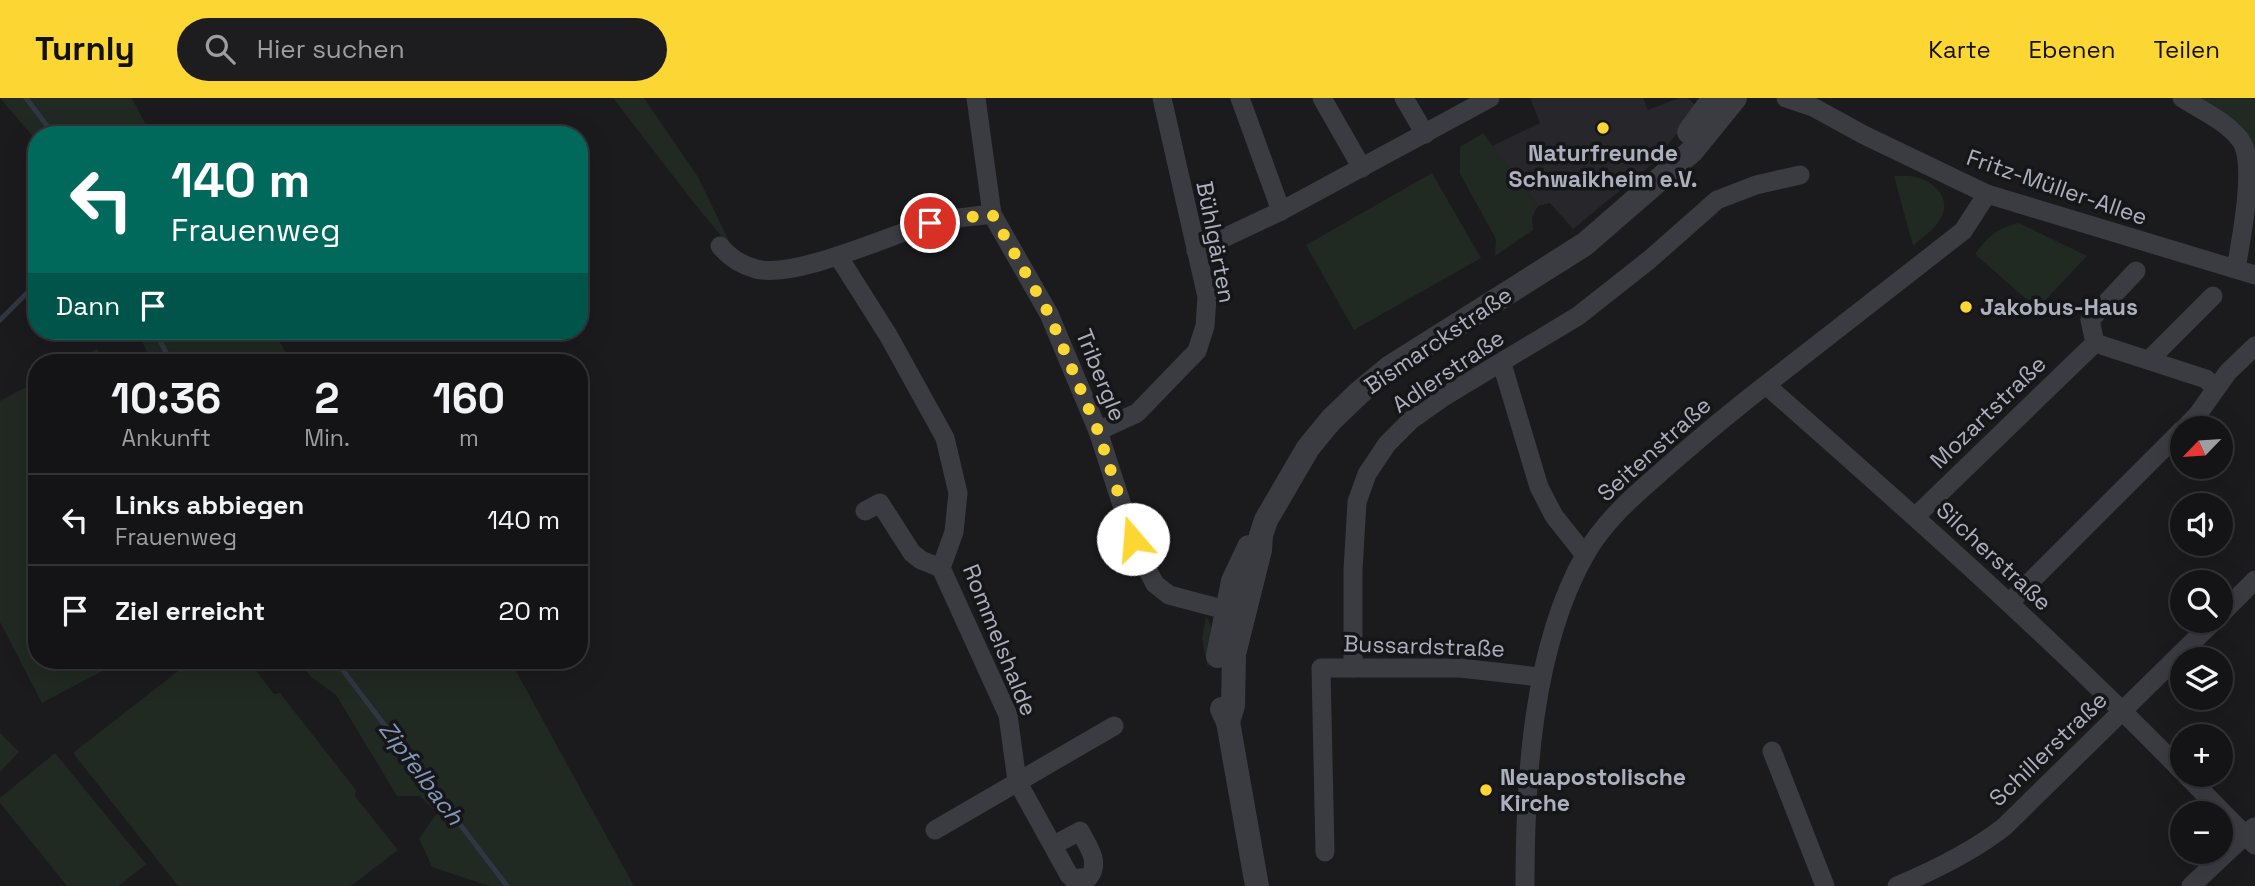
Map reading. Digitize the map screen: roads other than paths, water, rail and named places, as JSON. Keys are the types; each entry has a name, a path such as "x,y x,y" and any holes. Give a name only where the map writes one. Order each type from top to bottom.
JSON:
{"street":[{"name":"Tribergle","path":"976,98 992,214 1049,314 1098,431 1133,539 1155,584 1169,595 1234,612"},
{"name":"Bühlgärten","path":"1098,431 1137,413 1197,351 1205,326 1207,297 1162,98"},
{"path":"1240,98 1281,211"},
{"path":"1322,98 1362,168"},
{"path":"1404,98 1424,134"},
{"path":"1196,251 1281,211 1488,98"},
{"name":"Bismarckstraße","path":"1656,182 1714,98"},
{"name":"Bismarckstraße","path":"1257,886 1228,722 1233,705 1233,581 1251,544 1261,535 1266,520 1308,448 1331,420 1389,368 1585,244 1692,151 1735,98"},
{"name":"Fritz-Müller-Allee","path":"1786,98 1808,103 1912,159 1987,194 2255,275"},
{"path":"2182,98 2228,128 2243,144 2249,163 2236,269"},
{"name":"Adlerstraße","path":"1353,668 1354,530 1357,502 1367,474 1387,444 1411,420 1445,396 1578,316 1614,289 1717,200 1756,185 1800,175"},
{"name":"Seitenstraße","path":"1525,886 1525,835 1540,677 1562,606 1585,555 1631,499 1706,432 1963,231 1987,194"},
{"path":"720,246 731,259 757,269 776,271 838,256 930,223 992,214"},
{"name":"Rommelshalde","path":"838,256 888,335 944,438 958,493 954,531 941,568 1008,715 1017,781 1073,878 1091,881 1095,862 1080,831 1054,845"},
{"path":"2136,271 2090,320 2095,343 2206,379 2215,388"},
{"path":"2149,360 2213,296"},
{"name":"Mozartstraße","path":"1915,517 2095,343"},
{"path":"2196,416 2215,388 2255,346"},
{"path":"1502,364 1539,488 1554,516 1585,555"},
{"name":"Silcherstraße","path":"1766,385 2009,603 2170,759"},
{"path":"2009,603 2170,442"},
{"path":"865,510 880,503 912,553 941,568"},
{"path":"2233,602 2255,580"},
{"name":"Schillerstraße","path":"1897,886 1983,843 2027,806 2202,633"},
{"name":"Bussardstraße","path":"1325,852 1321,668 1460,668 1540,677"},
{"path":"935,830 1114,726"},
{"path":"1772,751 1825,886"},
{"path":"2191,886 2252,836 2199,787"}],"waterway":[{"name":"Zipfelbach","path":"26,98 47,126"},
{"path":"0,320 28,292"},
{"name":"Zipfelbach","path":"160,340 167,354"},
{"name":"Zipfelbach","path":"342,669 507,886"}],"place":[{"name":"Naturfreunde Schwaikheim e.V.","path":"1603,128"},
{"name":"Jakobus-Haus","path":"1966,307"},
{"name":"Neuapostolische Kirche","path":"1486,790"}]}
